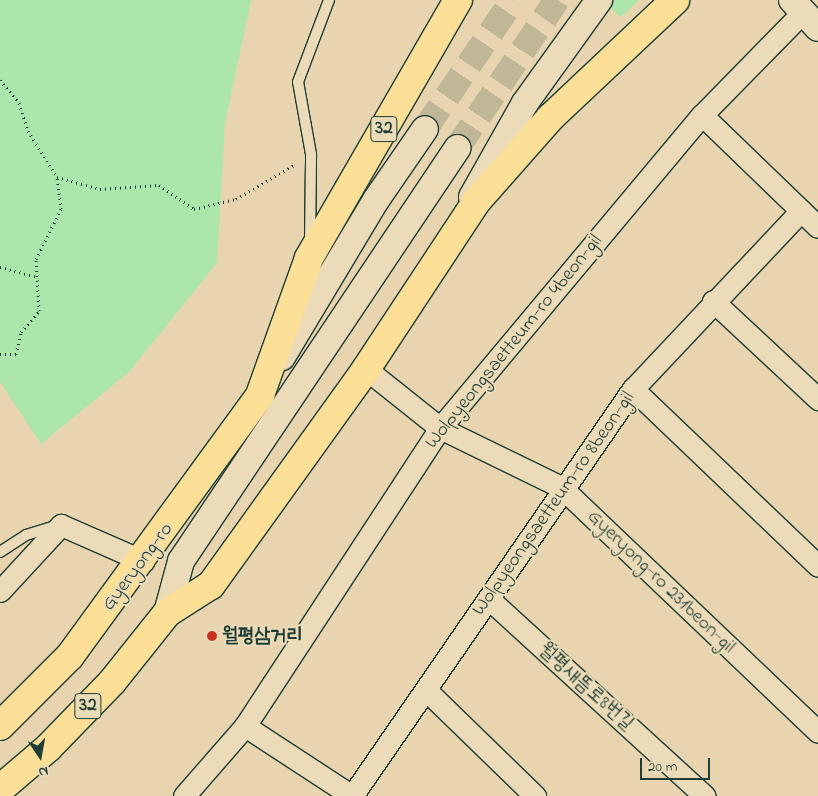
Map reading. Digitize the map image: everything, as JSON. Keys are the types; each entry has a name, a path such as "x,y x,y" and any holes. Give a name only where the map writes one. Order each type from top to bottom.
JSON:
{"main road":[{"name":"32","path":"260,395 310,258 458,0"},
{"path":"167,613 211,585 366,369 449,239 550,118 675,0"},
{"name":"Gyeryong-ro","path":"0,726 70,656 143,561 260,395"},
{"name":"32","path":"0,790 112,682 167,613"}],"street":[{"path":"449,239 524,103 599,0"},
{"name":"Wolpyeongsaetteum-ro 4beon-gil","path":"184,796 245,726 440,428 702,115 804,13"},
{"path":"702,115 818,227"},
{"path":"260,395 371,208 425,129"},
{"path":"167,613 181,561 457,148"},
{"name":"Wolpyeongsaetteum-ro 8beon-gil","path":"352,796 427,691 562,487 633,389 713,301 801,211"},
{"path":"713,301 818,399"},
{"name":"Gyeryong-ro 231beon-gil","path":"366,369 440,428 562,487 818,732"},
{"path":"633,389 818,566"},
{"path":"0,591 61,525 143,561"},
{"name":"월평새뜸로8번길","path":"489,599 705,796"},
{"path":"427,691 535,796"},
{"path":"245,726 352,796"}],"lane":[{"path":"310,258 311,154 298,82 329,0"},
{"path":"0,552 26,535 61,525"}],"path":[{"path":"0,80 18,104 28,131 57,177 61,209 36,259 39,312 22,332 16,354 0,354"},
{"path":"57,177 100,189 159,185 194,209 236,199 311,154"},
{"path":"0,266 37,277"}],"green space":[{"path":"0,0 251,0 225,123 217,263 129,372 41,444 0,382"},
{"path":"615,0 639,0 621,17 610,8"}],"tunnel":[{"path":"425,129 513,0"},
{"path":"457,148 557,0"}],"place":[{"name":"월평삼거리","path":"212,636"}]}
